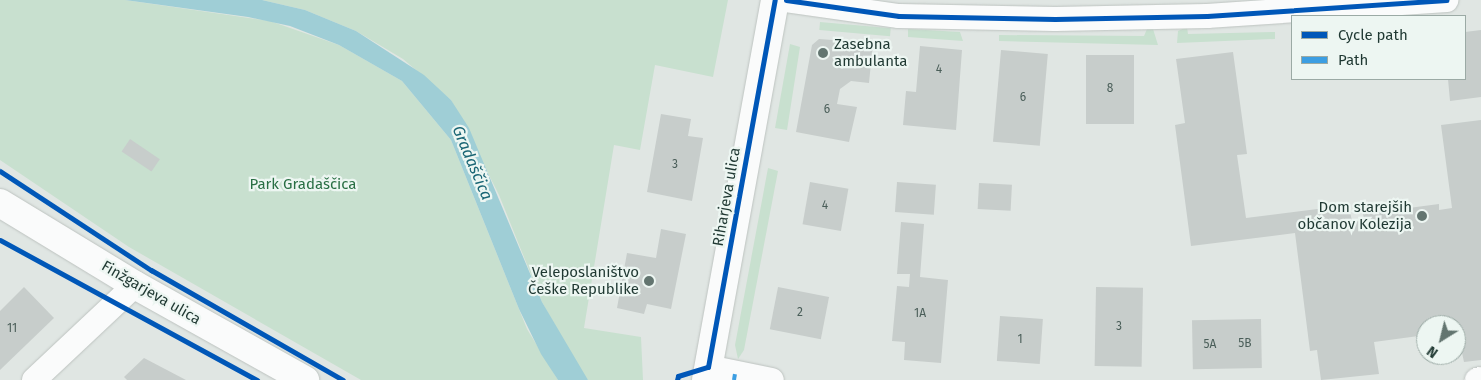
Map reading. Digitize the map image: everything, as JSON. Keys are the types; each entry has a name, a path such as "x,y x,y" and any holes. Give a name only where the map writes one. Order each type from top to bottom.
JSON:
{"street":[{"name":"Riharjeva ulica","path":"707,374 775,0"},
{"path":"786,0 900,16 1055,20 1207,16 1446,0"},
{"name":"Finžgarjeva ulica","path":"0,203 135,285 305,380"},
{"path":"34,380 135,285"},
{"path":"707,374 772,380"},
{"path":"1477,380 1481,379"}],"green space":[{"name":"Park Gradaščica","path":"0,0 125,0 270,21 339,45 402,81 451,140 527,329 558,380 361,380 129,247 0,160"},
{"path":"262,0 728,0 713,77 655,65 640,150 614,145 584,328 641,337 643,380 588,380 581,372 542,302 499,195 451,100 403,59 356,31 305,10"},
{"path":"820,22 891,28 890,36 819,30"},
{"path":"1187,27 1188,34 1275,32 1275,39 1177,43 1178,31"},
{"path":"908,29 960,32 963,41 908,37"},
{"path":"1147,29 1153,29 1158,45 999,41 999,35 1144,36"},
{"path":"790,44 800,47 787,130 775,128"},
{"path":"768,168 778,171 744,350 738,359 735,345"}],"water":[{"name":"Gradaščica","path":"125,0 262,0 305,10 356,31 424,75 451,100 469,128 542,302 588,380 558,380 541,354 519,309 451,140 402,81 339,45 290,26 248,17"}],"building":[{"path":"1481,30 1481,97 1450,101 1448,80 1466,80 1466,32"},
{"path":"819,39 873,43 869,83 851,81 840,89 837,104 857,107 849,142 796,132 812,45"},
{"path":"920,46 962,50 956,130 903,125 906,91 916,92"},
{"path":"1001,50 1048,54 1040,146 993,142"},
{"name":"Dom starejših občanov Kolezija","path":"1233,52 1247,154 1237,155 1246,218 1349,205 1352,222 1364,220 1363,214 1439,204 1439,210 1452,208 1441,125 1481,120 1481,360 1466,362 1466,315 1416,315 1416,336 1374,342 1379,374 1321,380 1317,350 1310,351 1295,233 1191,246 1175,125 1185,123 1176,59"},
{"path":"1086,55 1134,55 1134,124 1086,124"},
{"path":"661,114 691,119 688,136 703,138 692,201 647,192"},
{"path":"130,139 160,159 151,172 122,151"},
{"path":"810,182 848,189 841,231 803,224"},
{"path":"897,182 936,185 934,215 895,212"},
{"path":"979,183 1012,185 1011,211 978,209"},
{"path":"901,222 924,224 920,277 948,280 941,363 904,360 905,342 892,341 897,286 909,287 910,274 897,274"},
{"name":"Veleposlaništvo Češke Republike","path":"661,229 686,234 671,309 647,304 644,314 617,308 627,253 656,258"},
{"path":"24,287 54,318 0,370 0,311"},
{"path":"778,287 829,297 821,339 770,329"},
{"path":"1096,287 1143,288 1142,367 1095,366"},
{"path":"1000,316 1043,319 1040,364 997,361"},
{"path":"1261,319 1262,368 1193,369 1192,320"},
{"path":"144,358 186,380 127,380 124,377"}],"marked path":[{"path":"734,380 735,374"}],"cycle path":[{"path":"677,380 678,376 708,367 775,0"},
{"path":"786,0 899,16 1055,19 1207,16 1446,0"},
{"path":"0,171 151,270 343,380"},
{"path":"0,240 257,380"}],"place":[{"name":"Zasebna ambulanta","path":"823,53"},
{"name":"Dom starejših občanov Kolezija","path":"1422,216"},
{"name":"Veleposlaništvo Češke Republike","path":"649,281"}]}
